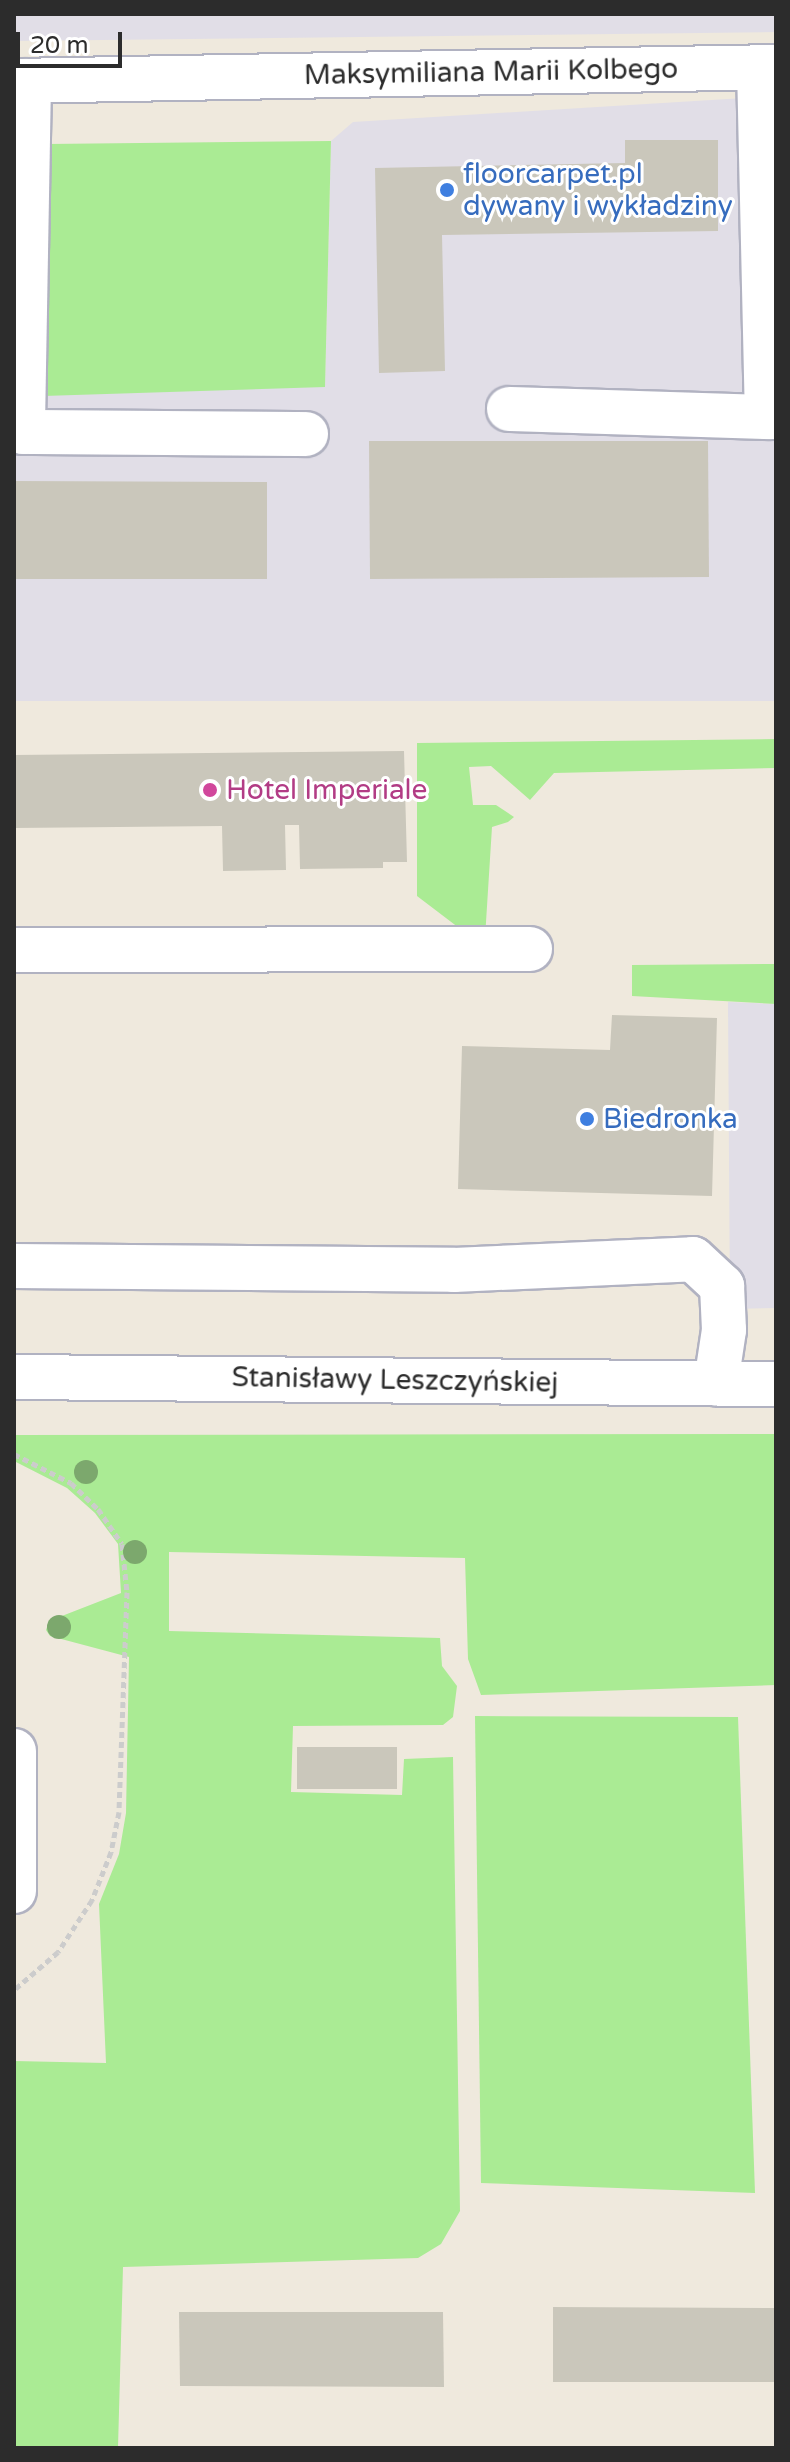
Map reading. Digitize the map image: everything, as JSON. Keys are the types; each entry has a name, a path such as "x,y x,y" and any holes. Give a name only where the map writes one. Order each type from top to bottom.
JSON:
{"street":[{"name":"Maksymiliana Marii Kolbego","path":"21,81 768,67"},
{"path":"509,409 771,417 768,67"},
{"path":"21,81 23,432 306,434"},
{"path":"14,950 530,949"},
{"path":"14,1266 454,1270 693,1259 722,1286 724,1330 716,1383"},
{"name":"Stanisławy Leszczyńskiej","path":"14,1377 776,1384"},
{"path":"14,1751 14,1891"}],"path":[{"path":"14,1454 71,1483 98,1509 122,1544 127,1592 119,1812 111,1852 92,1900 58,1952 14,1990"}],"shaded area":[{"path":"14,14 776,14 776,32 14,41"},
{"path":"776,96 776,701 14,701 14,145 325,387 331,141 353,122"},
{"path":"728,1002 776,1004 776,1308 730,1309"}],"green space":[{"path":"331,141 325,387 43,396 47,144"},
{"path":"776,739 776,768 554,773 530,800 491,766 469,767 473,805 496,805 514,817 492,827 485,938 467,934 417,896 417,743"},
{"path":"776,964 776,1004 632,996 632,965"},
{"path":"776,1434 776,1685 481,1695 468,1659 465,1558 169,1552 169,1631 440,1638 442,1666 457,1686 453,1717 443,1725 293,1726 291,1792 402,1795 404,1759 453,1757 460,2211 441,2244 418,2258 123,2267 118,2448 14,2448 14,2061 106,2063 99,1904 119,1854 126,1813 129,1657 50,1636 46,1630 49,1621 121,1593 118,1544 95,1513 67,1488 14,1461 14,1435"},
{"path":"475,1716 738,1717 755,2193 481,2183"}],"building":[{"path":"625,140 718,140 718,231 442,235 445,371 379,373 375,168 625,163"},
{"path":"369,441 708,441 709,577 370,579"},
{"path":"14,481 267,482 267,579 14,579"},
{"name":"Hotel Imperiale","path":"404,751 407,862 383,862 383,868 300,869 299,825 285,825 286,870 223,871 222,826 14,828 14,755"},
{"name":"Biedronka","path":"612,1015 717,1018 712,1196 458,1189 462,1046 610,1050"},
{"path":"297,1747 397,1747 397,1789 297,1789"},
{"path":"553,2307 776,2308 776,2382 553,2382"},
{"path":"179,2312 443,2312 444,2387 180,2386"}],"place":[{"name":"floorcarpet.pl dywany i wykładziny","path":"447,190"},
{"name":"Hotel Imperiale","path":"210,790"},
{"name":"Biedronka","path":"587,1119"}]}
